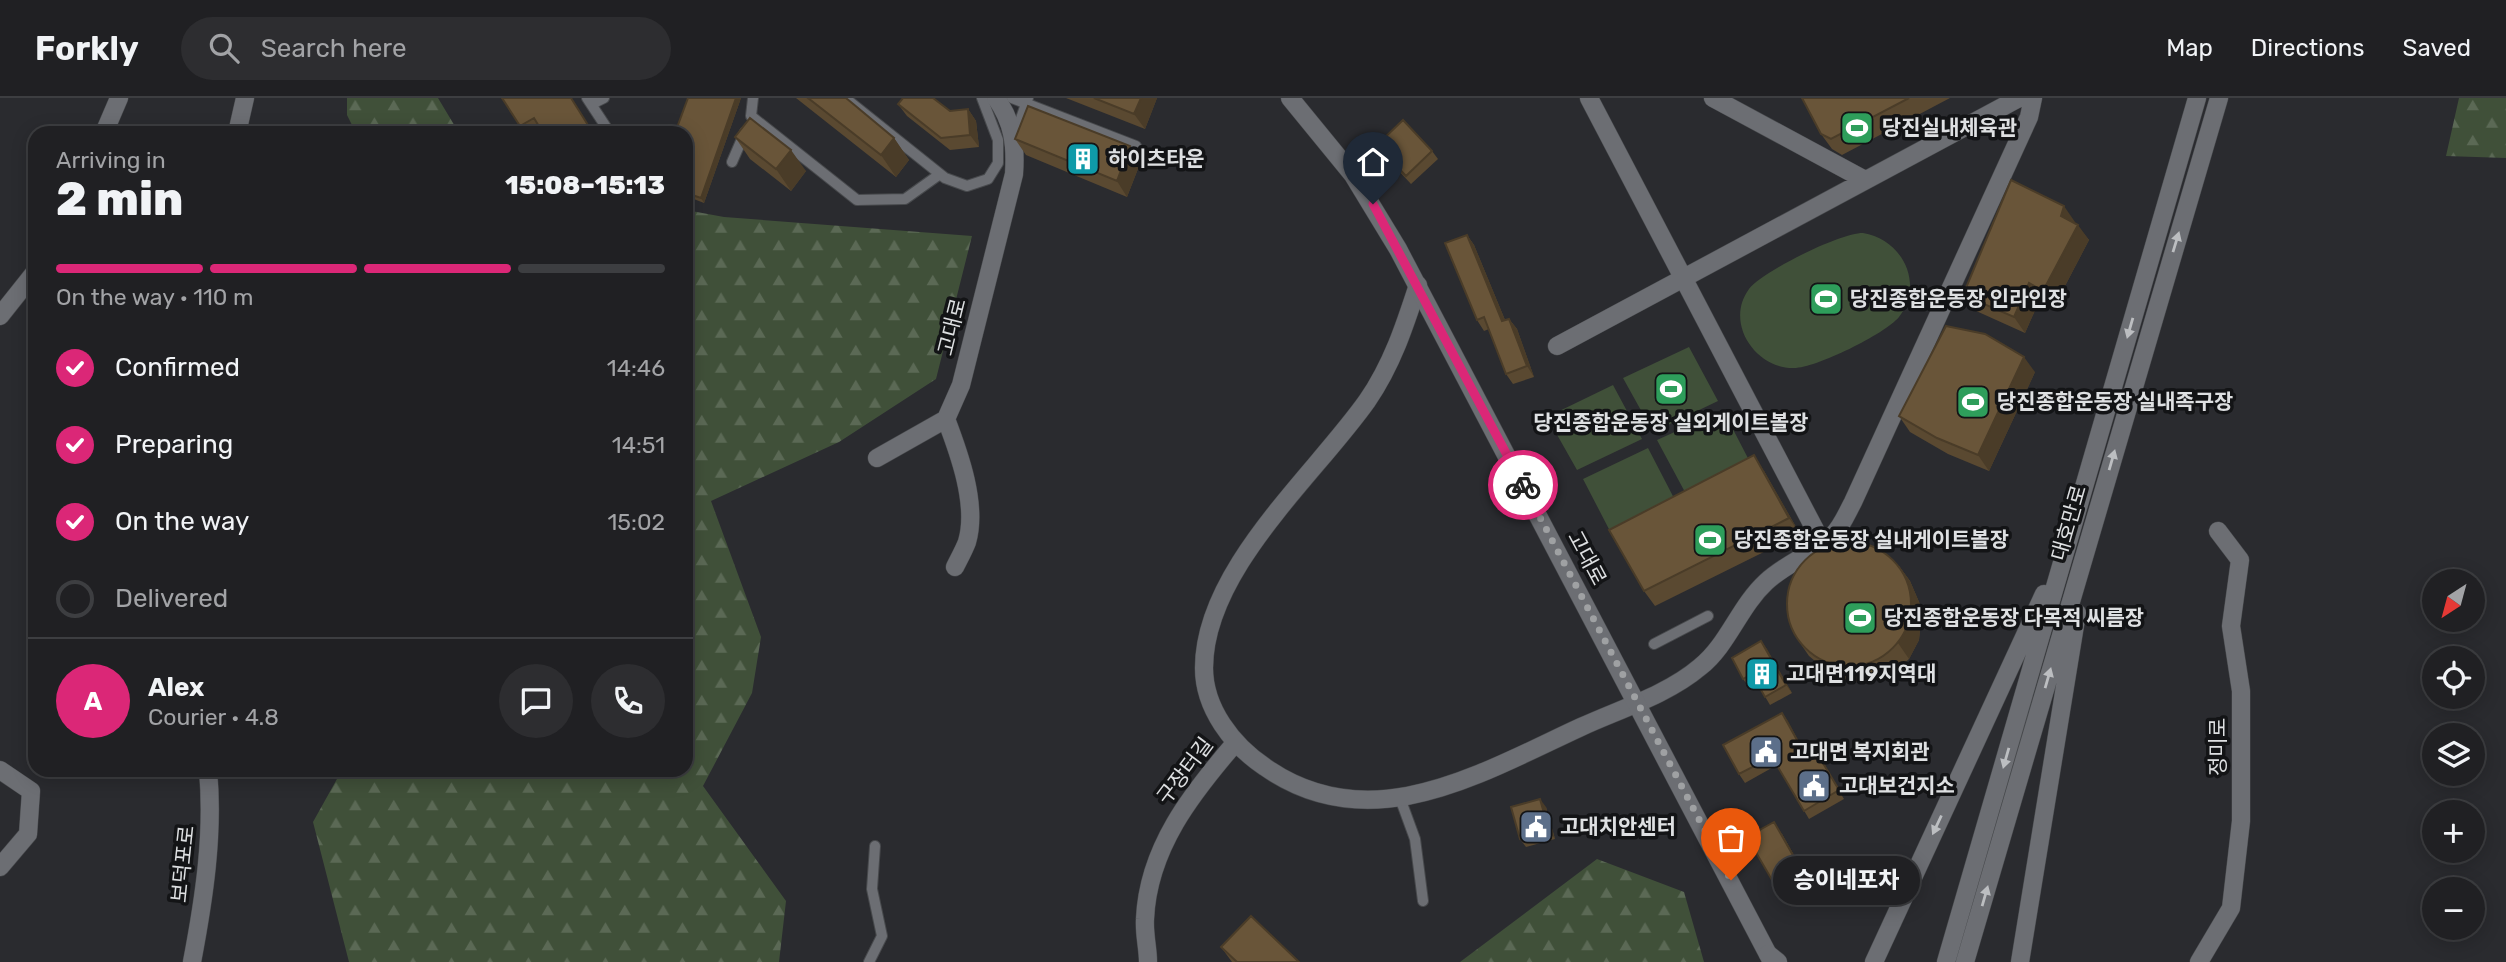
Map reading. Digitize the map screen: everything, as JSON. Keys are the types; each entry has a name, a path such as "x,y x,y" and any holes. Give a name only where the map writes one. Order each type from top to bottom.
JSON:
{"street":[{"path":"107,126 119,98"},
{"path":"239,126 245,98"},
{"name":"고대로","path":"946,419 961,385 1014,174 1012,127 996,98"},
{"path":"1273,98 1303,115"},
{"path":"1290,98 1303,115"},
{"path":"1589,98 1822,543"},
{"path":"1713,98 1865,180"},
{"path":"1557,346 2019,98"},
{"name":"구장터길","path":"1148,962 1146,901 1158,856 1186,803 1236,741 1260,764 1299,787 1334,796 1400,798 1455,785 1637,702 1682,680 1704,665 1744,606 1767,581 1835,533 1853,502 2029,117 2033,98"},
{"name":"대호만로","path":"1946,962 2197,98"},
{"name":"대호만로","path":"1965,962 2219,98"},
{"name":"고대로","path":"1303,115 1333,148 1365,192 1418,285 1773,959"},
{"path":"1236,741 1220,720 1206,688 1205,657 1216,610 1245,556 1366,402 1384,375 1405,326 1418,285"},
{"path":"0,316 28,287"},
{"path":"877,458 946,419 964,469 968,516 967,541 955,566"},
{"name":"정미로","path":"2199,962 2231,908 2241,821 2241,691 2231,626 2240,560 2218,531"},
{"path":"2020,962 2089,537"},
{"path":"1874,962 2068,540"},
{"path":"0,770 31,791 28,834 0,867"},
{"name":"보덕포로","path":"192,962 202,911 212,808 209,777"},
{"path":"1865,962 1884,941"}],"lane":[{"path":"604,98 589,101 605,126"},
{"path":"732,162 751,116 753,98"},
{"path":"845,98 940,174 956,184 972,186 984,182 995,171 999,159 998,141 982,98"},
{"path":"1012,98 1027,101 1136,146"},
{"path":"1014,138 1027,101"},
{"path":"751,116 857,200 905,199 940,174"},
{"path":"1654,644 1708,616"},
{"path":"1400,798 1415,839 1423,901"},
{"path":"869,962 882,936 872,888 875,846"}],"green space":[{"path":"347,98 438,98 455,126 352,126 347,115"},
{"path":"2459,98 2506,98 2506,158 2446,156"},
{"path":"693,211 724,217 972,236 936,379 839,442 711,501 761,637 752,693 703,786 786,901 779,962 349,962 313,822 338,777 693,777"},
{"name":"당진종합운동장 인라인장","path":"1863,233 1889,244 1905,265 1910,291 1907,304 1899,317 1865,341 1804,367 1780,366 1767,361 1756,352 1742,329 1740,316 1742,302 1749,289 1769,273 1803,254 1837,239"},
{"name":"당진종합운동장 실외게이트볼장","path":"1689,347 1718,401 1653,432 1623,378"},
{"name":"당진종합운동장 실외게이트볼장","path":"1613,385 1642,439 1577,470 1547,417"},
{"name":"당진종합운동장 실외게이트볼장","path":"1723,410 1751,464 1686,494 1657,440"},
{"name":"당진종합운동장 실외게이트볼장","path":"1648,448 1676,502 1611,533 1583,479"},
{"path":"1597,859 1684,892 1704,962 1460,962"}],"building":[{"path":"502,98 571,98 589,126 539,126 534,118 520,126"},
{"path":"688,98 736,98 701,198 693,195 693,126 678,126"},
{"path":"808,98 846,98 894,138 881,155"},
{"path":"903,98 933,98 950,111 968,109 970,135 941,138 898,104"},
{"path":"1094,98 1141,98 1134,114"},
{"path":"1802,98 1909,98 1831,139 1821,134"},
{"path":"1028,106 1130,146 1117,181 1015,139"},
{"path":"750,118 791,150 776,169 735,137"},
{"path":"1403,120 1432,151 1406,176 1377,145"},
{"path":"2011,180 2064,206 2061,216 2078,225 2043,291 2029,283 2014,317 1963,295"},
{"path":"1467,235 1502,321 1509,319 1527,366 1506,374 1484,317 1477,320 1445,243"},
{"name":"당진종합운동장 실내족구장","path":"1946,326 1985,334 2024,357 1978,455 1937,438 1899,416"},
{"name":"당진종합운동장 실내게이트볼장","path":"1754,455 1789,518 1644,591 1609,530"},
{"name":"당진종합운동장 다목적 씨름장","path":"1849,542 1873,547 1893,560 1906,580 1911,604 1906,628 1893,648 1873,661 1849,666 1825,661 1805,648 1792,628 1787,604 1792,580 1805,560 1825,547"},
{"name":"고대면119지역대","path":"1761,641 1786,685 1765,697 1752,674 1743,679 1732,658"},
{"path":"1782,713 1802,749 1811,743 1839,790 1804,811 1772,757 1739,774 1723,745"},
{"path":"1540,799 1549,831 1520,839 1511,807"},
{"path":"1774,822 1803,873 1793,879 1795,883 1779,892 1747,837"},
{"path":"1251,916 1299,962 1237,962 1221,947"}],"way so far":[{"path":"1523,485 1731,880"}],"place":[{"name":"당진실내체육관","path":"1857,128"},
{"name":"하이츠타운","path":"1083,159"},
{"name":"당진종합운동장 인라인장","path":"1826,299"},
{"name":"당진종합운동장 실외게이트볼장","path":"1671,389"},
{"name":"당진종합운동장 실내족구장","path":"1973,402"},
{"name":"당진종합운동장 실내게이트볼장","path":"1710,540"},
{"name":"당진종합운동장 다목적 씨름장","path":"1860,618"},
{"name":"고대면119지역대","path":"1762,674"},
{"name":"고대면 복지회관","path":"1766,752"},
{"name":"고대보건지소","path":"1814,786"},
{"name":"고대치안센터","path":"1536,827"},
{"name":"승이네포차","path":"1731,880"}],"route":[{"path":"1373,204 1523,485"}]}
